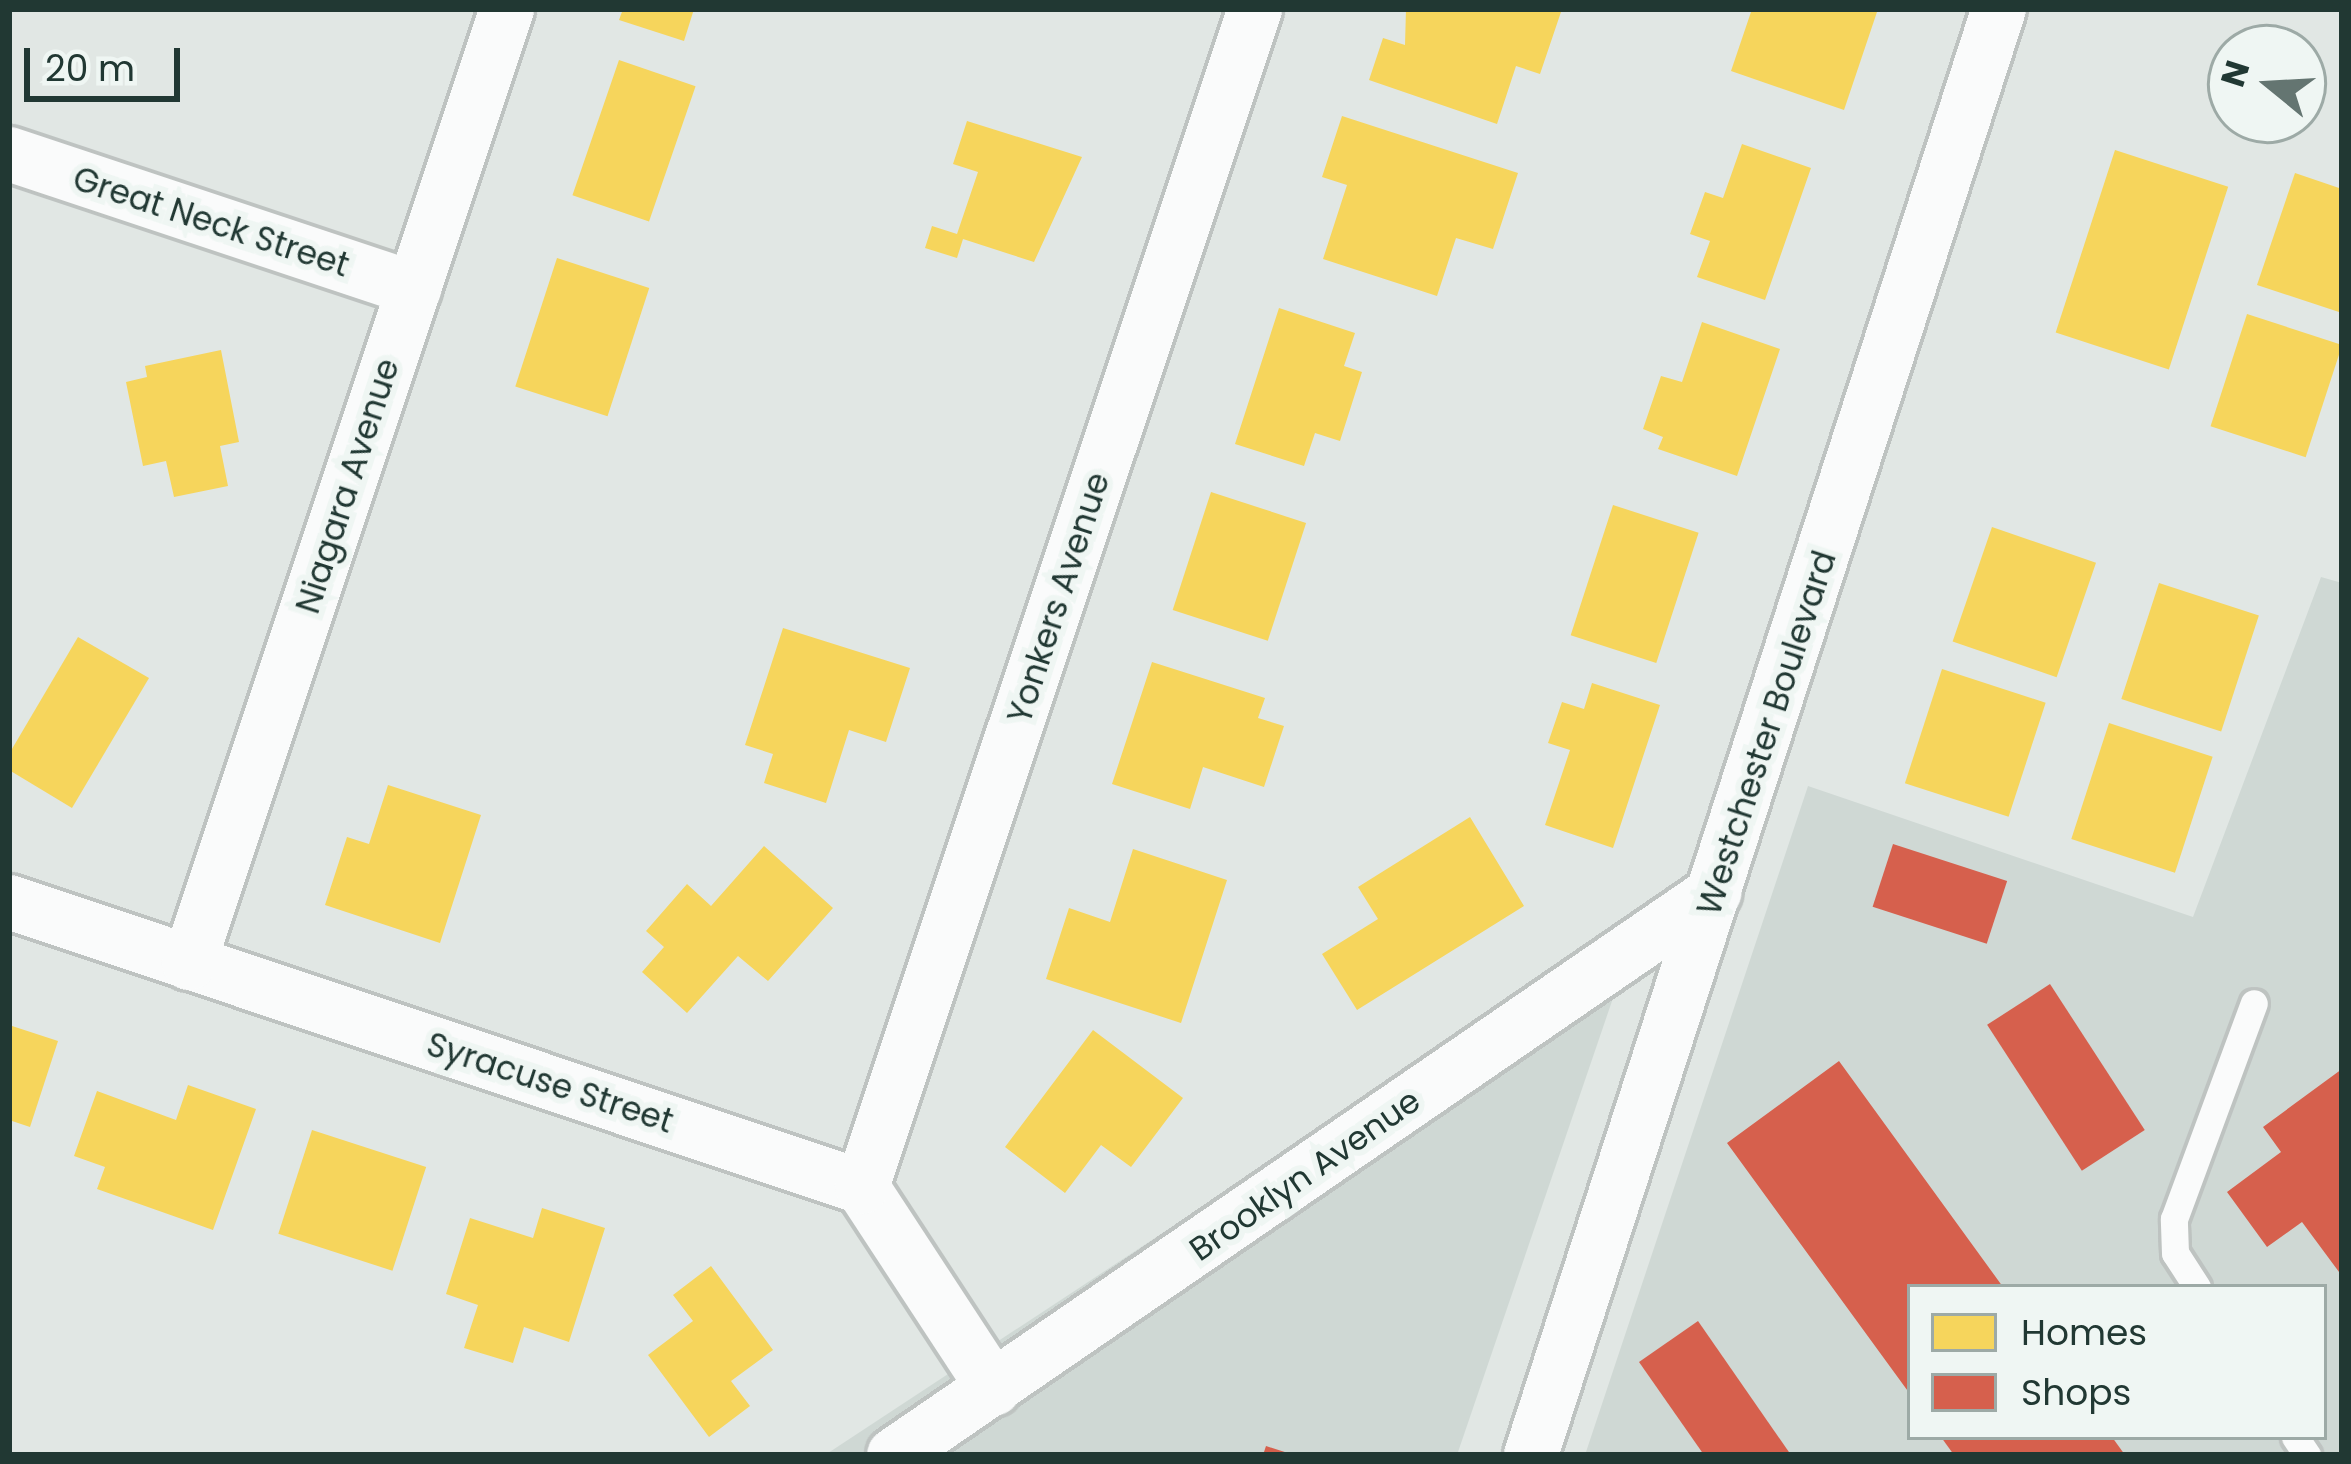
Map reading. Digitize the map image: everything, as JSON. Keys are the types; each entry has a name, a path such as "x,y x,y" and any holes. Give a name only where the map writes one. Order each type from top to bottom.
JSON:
{"street":[{"name":"Niagara Avenue","path":"189,963 507,9"},
{"name":"Yonkers Avenue","path":"862,1187 1255,9"},
{"name":"Westchester Boulevard","path":"1531,1455 1999,9"},
{"name":"Great Neck Street","path":"9,154 414,289"},
{"name":"Brooklyn Avenue","path":"894,1455 1715,892"},
{"name":"Syracuse Street","path":"9,902 862,1187"},
{"path":"862,1187 994,1389"}],"lane":[{"path":"2195,1284 2175,1253 2174,1219 2254,1003"}],"shaded area":[{"path":"2321,577 2342,583 2342,1455 1585,1455 1808,786 2193,917"},
{"path":"1640,919 1457,1455 825,1455"}],"building: Homes":[{"path":"623,9 694,9 684,41 619,20"},
{"path":"1406,9 1562,9 1540,74 1516,66 1497,124 1369,80 1383,38 1405,45"},
{"path":"1752,9 1878,9 1844,110 1731,71"},
{"path":"619,60 696,86 649,222 572,195"},
{"path":"1342,116 1518,173 1493,249 1456,238 1437,296 1323,259 1347,185 1322,177"},
{"path":"967,121 1082,157 1034,262 963,239 957,258 925,248 932,226 957,234 978,172 953,164"},
{"path":"1742,144 1811,168 1765,300 1697,277 1710,241 1690,234 1705,192 1723,198"},
{"path":"2115,150 2228,187 2169,369 2056,333"},
{"path":"2295,173 2342,189 2342,313 2257,285"},
{"path":"557,258 649,288 608,416 515,386"},
{"path":"1279,308 1355,333 1344,366 1362,372 1340,441 1315,433 1304,466 1235,444"},
{"path":"2247,314 2342,345 2306,457 2211,426"},
{"path":"1702,322 1780,349 1737,476 1658,449 1663,437 1643,429 1661,376 1682,382"},
{"path":"221,350 239,442 220,446 228,486 174,497 166,461 143,466 126,382 147,377 145,366"},
{"path":"1211,492 1306,523 1268,641 1173,610"},
{"path":"1613,505 1699,533 1656,663 1571,635"},
{"path":"1992,527 2096,563 2057,677 1953,641"},
{"path":"2159,583 2259,615 2221,731 2121,699"},
{"path":"783,628 910,668 886,742 849,730 826,803 764,783 773,754 745,745"},
{"path":"78,637 149,678 72,808 9,770 9,754"},
{"path":"1152,662 1265,698 1258,718 1284,726 1264,787 1203,767 1190,809 1112,784"},
{"path":"1942,669 2046,703 2009,817 1905,783"},
{"path":"1592,683 1660,705 1613,848 1545,825 1570,750 1548,743 1562,702 1584,709"},
{"path":"2109,723 2213,757 2175,873 2071,839"},
{"path":"388,785 481,815 440,943 325,905 347,837 369,844"},
{"path":"1470,817 1524,906 1357,1010 1322,954 1378,919 1358,887"},
{"path":"764,846 833,908 768,981 738,956 687,1013 642,972 664,947 646,931 687,884 711,906"},
{"path":"1133,849 1227,880 1181,1023 1046,979 1069,908 1110,922"},
{"path":"9,1025 58,1041 30,1127 9,1120"},
{"path":"1093,1030 1183,1098 1131,1167 1101,1145 1065,1193 1005,1147"},
{"path":"188,1085 256,1109 213,1230 97,1189 105,1167 74,1156 97,1091 176,1120"},
{"path":"312,1130 426,1167 392,1271 278,1234"},
{"path":"542,1208 605,1228 569,1342 524,1327 513,1363 464,1348 478,1305 446,1294 470,1218 533,1238"},
{"path":"711,1266 773,1350 731,1381 750,1406 709,1437 648,1355 693,1321 673,1295"}],"building: Shops":[{"path":"1893,844 2007,881 1987,944 1873,907"},
{"path":"2050,984 2145,1130 2082,1171 1987,1025"},
{"path":"1839,1061 2001,1284 1907,1284 1907,1390 1727,1143"},
{"path":"2342,1069 2342,1276 2302,1222 2267,1247 2227,1192 2281,1152 2263,1127"},
{"path":"1698,1321 1791,1455 1704,1455 1639,1362"},
{"path":"1943,1440 2114,1440 2125,1455 1954,1455"},
{"path":"1266,1446 1291,1454 1291,1455 1263,1455"}]}
